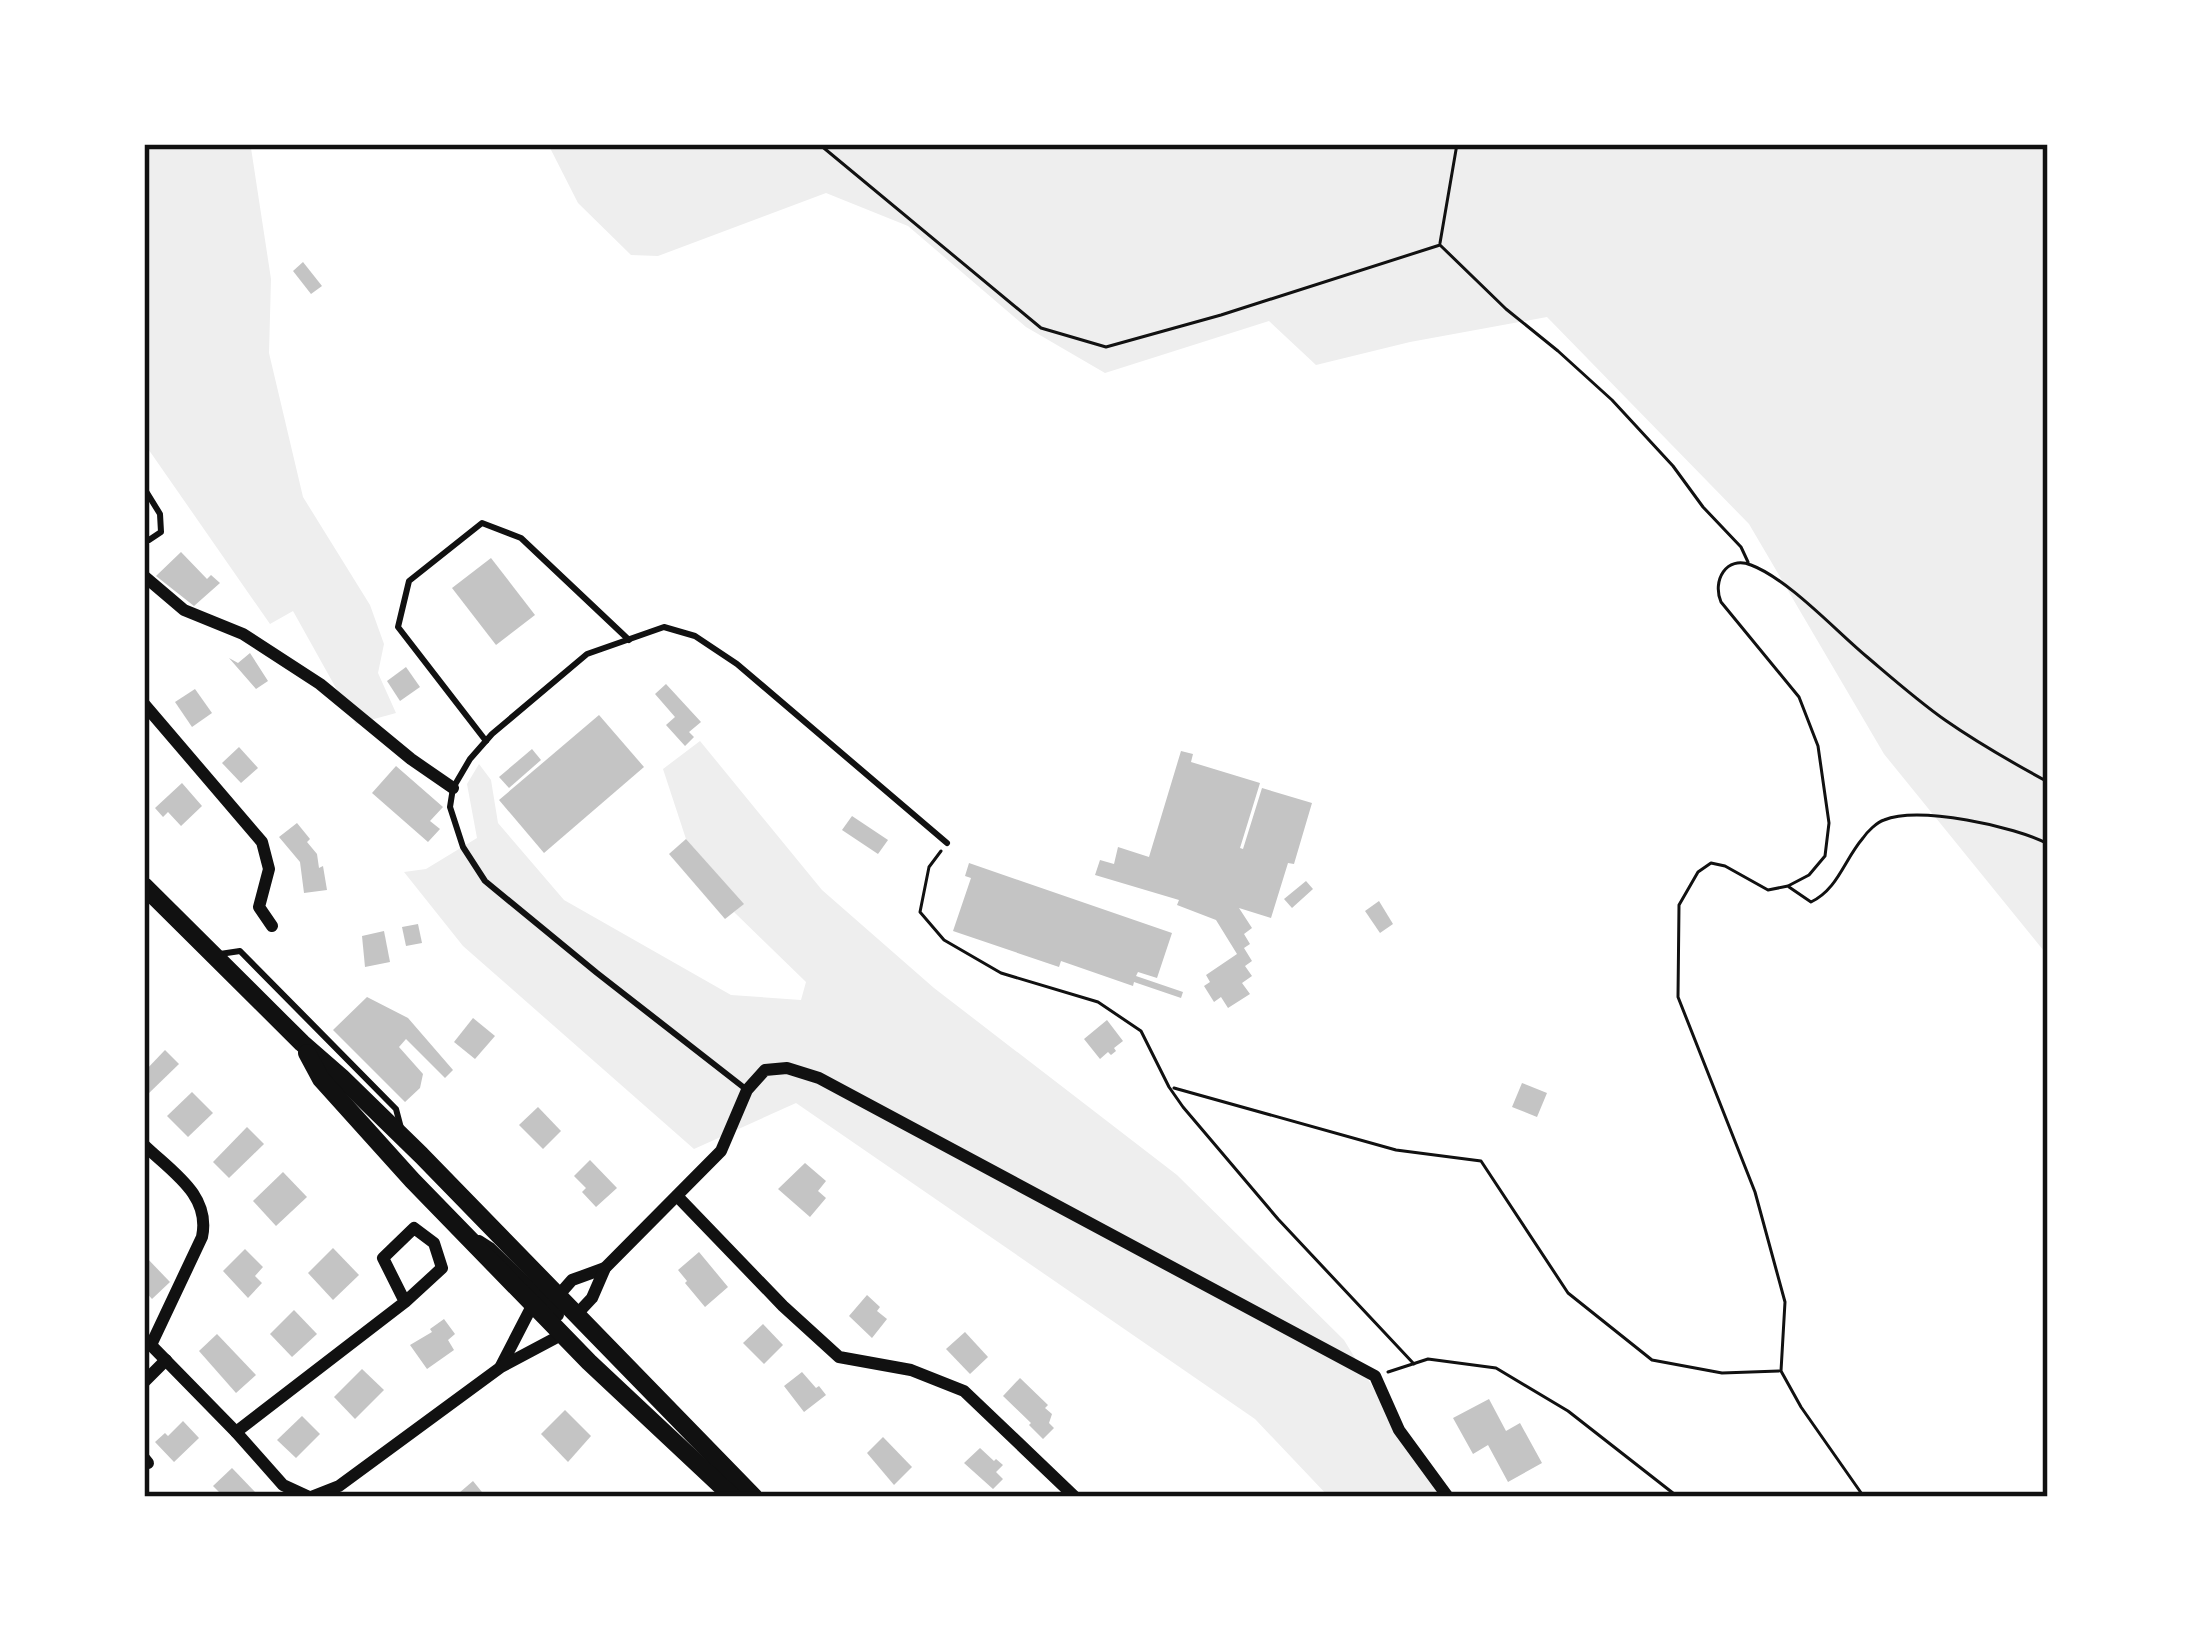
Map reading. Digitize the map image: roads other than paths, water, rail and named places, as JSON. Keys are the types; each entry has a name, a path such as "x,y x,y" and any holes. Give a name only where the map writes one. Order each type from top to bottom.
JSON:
{"main road":[{"path":"144,886 404,1138 561,1315 733,1497"},
{"path":"302,1043 321,1079 533,1304 561,1315 651,1391 754,1497"}],"street":[{"path":"144,576 184,610 244,634 320,685 453,788"},
{"path":"144,704 262,842 269,869 259,907 272,926"},
{"path":"144,1145 193,1192 205,1220 202,1238 147,1342 284,1485 310,1497 339,1486 500,1367 561,1315 592,1298 605,1268 721,1151 747,1090 765,1070 787,1068 819,1078 1375,1376 1399,1430 1448,1497"},
{"path":"677,1196 839,1358 911,1370 964,1390 1075,1497"},
{"path":"236,1432 405,1302 442,1268 434,1243 414,1228 383,1258 405,1302"},
{"path":"462,1232 490,1248 561,1315"},
{"path":"561,1315 572,1280 605,1268"},
{"path":"500,1367 533,1304"},
{"path":"144,1382 166,1360"}],"lane":[{"path":"144,488 160,514 161,532 144,539"},
{"path":"486,741 398,627 409,581 482,523 521,538 628,640"},
{"path":"747,1090 485,881 463,847 450,807 453,788 470,759 586,654 664,627 695,636 737,664 947,843"},
{"path":"214,955 239,951 396,1109 404,1138"}]}
